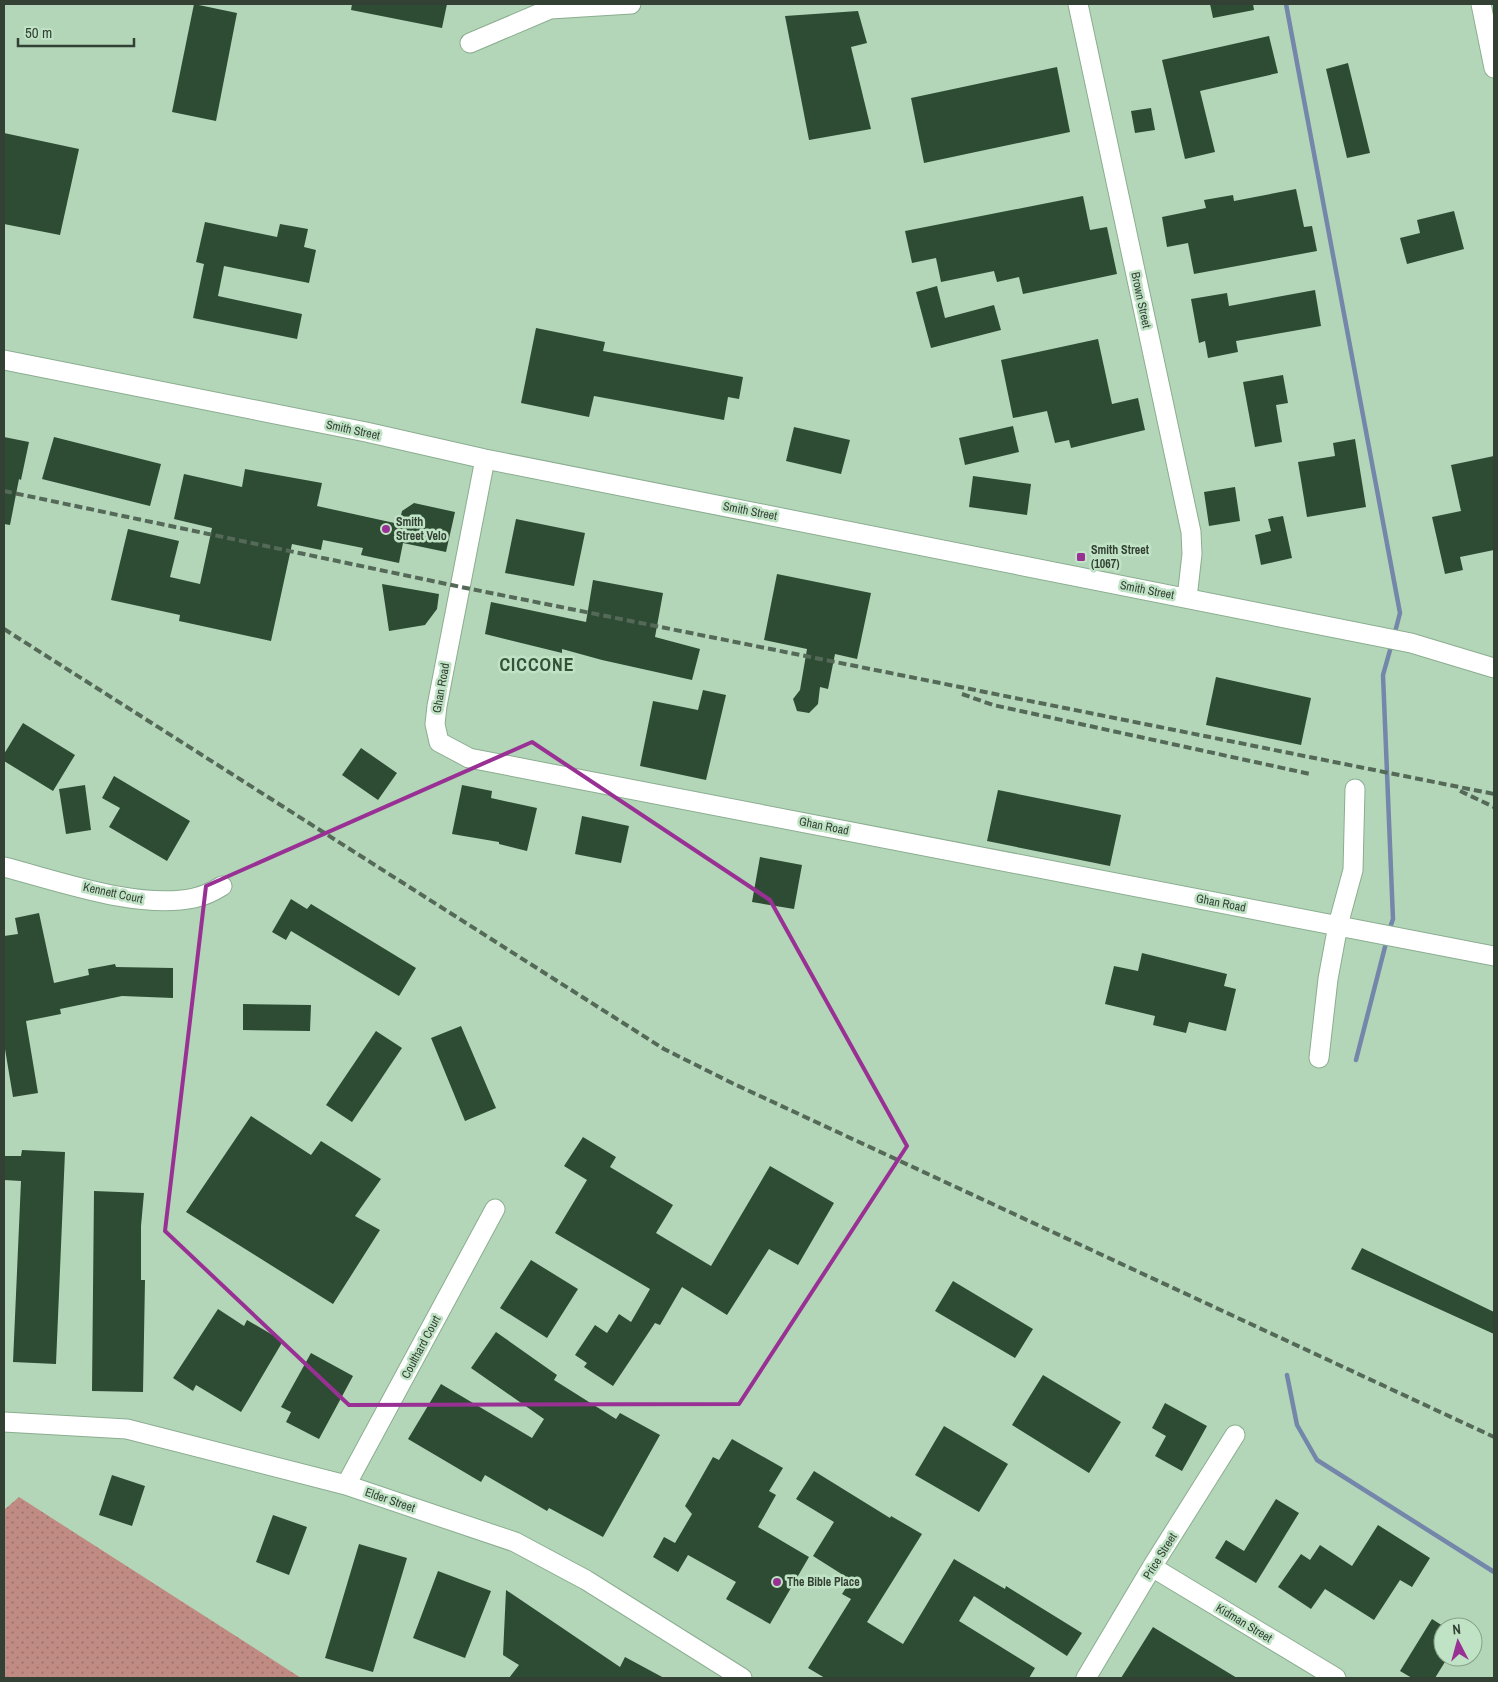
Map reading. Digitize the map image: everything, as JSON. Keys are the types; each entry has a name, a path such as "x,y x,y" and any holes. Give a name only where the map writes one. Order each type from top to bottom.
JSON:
{"street":[{"path":"470,43 550,9 631,4"},
{"name":"Brown Street","path":"1078,4 1190,532 1192,554 1187,598"},
{"path":"1481,4 1494,68"},
{"name":"Smith Street","path":"4,360 366,432 485,459 1344,629 1440,650 1494,668"},
{"name":"Ghan Road","path":"485,459 435,724 439,742 469,758 1494,956"},
{"path":"1440,650 1494,658"},
{"path":"1319,1058 1328,979 1338,925 1353,870 1355,789"},
{"name":"Kennett Court","path":"4,867 117,895 151,900 196,898 222,886"},
{"name":"Coulthard Court","path":"346,1485 495,1209"},
{"name":"Elder Street","path":"4,1422 127,1429 346,1485 515,1542 586,1580 742,1678"},
{"name":"Price Street","path":"1086,1678 1152,1567 1235,1435"},
{"name":"Kidman Street","path":"1152,1567 1336,1678"}],"highlighted area":[{"path":"532,742 770,900 907,1146 739,1404 349,1405 165,1231 206,886"}],"shaded area":[{"path":"19,1497 301,1678 4,1678 4,1510"}],"building":[{"path":"194,4 237,13 216,121 172,112"},
{"path":"352,4 447,4 442,28 351,10"},
{"path":"1210,4 1253,4 1254,10 1213,18"},
{"path":"858,11 867,43 851,47 871,129 809,140 785,16"},
{"path":"1269,36 1278,73 1200,91 1215,152 1185,159 1162,60"},
{"path":"1348,63 1370,153 1347,158 1326,69"},
{"path":"1057,67 1070,132 924,163 911,98"},
{"path":"1151,108 1155,130 1135,133 1131,111"},
{"path":"4,133 79,149 60,235 4,224"},
{"path":"1296,189 1304,227 1312,226 1317,251 1194,274 1188,243 1167,247 1162,217 1206,208 1204,200 1233,195 1234,201"},
{"path":"1083,196 1090,230 1107,227 1117,274 1023,294 1019,277 997,282 994,271 941,282 936,258 912,263 905,231"},
{"path":"1454,211 1464,249 1407,264 1400,238 1420,233 1417,220"},
{"path":"205,222 277,237 280,224 308,229 304,247 316,250 309,283 224,266 218,296 302,314 297,339 193,318 204,264 196,262"},
{"path":"937,286 945,318 994,305 1001,330 931,348 916,292"},
{"path":"1315,290 1321,326 1236,341 1238,352 1208,358 1205,341 1199,343 1191,299 1227,293 1229,306"},
{"path":"536,328 605,342 603,351 743,377 739,399 728,397 724,420 594,396 589,417 521,403"},
{"path":"1098,339 1112,404 1138,398 1145,430 1071,448 1069,440 1055,443 1047,411 1013,418 1001,360"},
{"path":"1283,375 1288,403 1276,405 1282,442 1255,447 1243,382"},
{"path":"1013,426 1019,452 965,465 959,438"},
{"path":"794,427 850,440 841,474 786,461"},
{"path":"4,437 29,442 10,525 4,524"},
{"path":"54,437 161,464 150,506 42,479"},
{"path":"1355,439 1366,507 1307,517 1298,462 1335,456 1333,443"},
{"path":"1494,456 1494,550 1460,557 1463,570 1445,574 1432,517 1461,511 1451,465"},
{"path":"245,469 322,483 317,506 399,524 402,511 414,503 455,512 446,552 403,543 399,563 361,555 363,548 323,540 321,550 292,544 271,641 179,621 180,615 111,600 128,529 179,541 170,577 200,584 212,528 174,519 184,474 242,487"},
{"path":"973,476 1031,484 1027,515 969,507"},
{"path":"1235,487 1240,521 1209,526 1204,492"},
{"path":"1283,516 1292,558 1261,565 1255,535 1271,531 1268,519"},
{"path":"516,519 585,533 574,586 505,573"},
{"path":"777,574 871,593 857,659 835,654 828,689 820,687 818,704 809,713 797,711 793,699 800,690 807,649 764,640"},
{"path":"593,580 663,593 655,637 700,649 692,680 562,649 562,653 485,634 491,602 586,622"},
{"path":"382,584 439,594 437,609 425,625 389,631"},
{"path":"1216,677 1311,698 1301,745 1206,725"},
{"path":"703,690 726,695 706,780 640,766 653,701 698,710"},
{"path":"23,723 75,755 53,791 4,761 4,754"},
{"path":"361,748 397,773 378,800 342,775"},
{"path":"114,776 190,821 167,861 109,827 120,808 102,798"},
{"path":"85,785 91,830 66,834 59,789"},
{"path":"462,785 492,791 491,798 537,808 527,851 499,844 499,842 452,834"},
{"path":"998,790 1121,815 1110,866 987,841"},
{"path":"582,816 629,826 621,863 575,854"},
{"path":"760,857 802,865 794,909 752,902"},
{"path":"291,899 307,909 311,904 416,968 399,996 291,931 286,940 272,932"},
{"path":"39,913 54,983 89,975 88,969 115,964 116,967 173,968 173,998 122,996 60,1009 61,1014 26,1021 38,1093 13,1097 4,1043 4,936 18,934 15,918"},
{"path":"1142,953 1227,974 1224,986 1236,989 1226,1031 1189,1022 1186,1033 1153,1025 1155,1016 1105,1004 1114,966 1138,971"},
{"path":"243,1004 311,1005 310,1031 243,1030"},
{"path":"461,1026 496,1108 465,1121 431,1038"},
{"path":"376,1031 402,1048 352,1122 326,1105"},
{"path":"251,1116 311,1155 321,1141 381,1179 355,1216 380,1230 333,1304 186,1212"},
{"path":"583,1137 616,1157 610,1167 673,1205 656,1233 711,1266 770,1166 834,1203 798,1265 769,1249 727,1315 682,1287 660,1325 655,1323 613,1386 584,1367 587,1363 575,1355 595,1325 607,1333 619,1314 631,1322 650,1289 555,1233 587,1180 564,1166"},
{"path":"22,1150 65,1152 56,1364 13,1362 21,1181 4,1180 4,1156 21,1156"},
{"path":"94,1191 144,1193 141,1226 141,1280 145,1280 143,1392 92,1391"},
{"path":"1362,1248 1494,1312 1494,1334 1351,1269"},
{"path":"531,1260 578,1289 547,1338 500,1308"},
{"path":"953,1281 1033,1329 1015,1358 935,1311"},
{"path":"218,1309 244,1326 247,1320 283,1341 241,1412 196,1385 193,1391 173,1378"},
{"path":"496,1332 557,1375 554,1380 616,1419 620,1413 660,1435 603,1537 549,1508 547,1511 485,1475 481,1482 408,1439 441,1384 532,1438 544,1419 471,1368"},
{"path":"311,1353 353,1376 319,1439 286,1422 291,1412 281,1407"},
{"path":"1043,1375 1121,1422 1089,1473 1012,1425"},
{"path":"1165,1403 1207,1426 1182,1471 1155,1456 1166,1436 1152,1428"},
{"path":"944,1426 1008,1464 979,1512 915,1475"},
{"path":"732,1439 783,1468 769,1491 776,1495 758,1527 809,1557 770,1624 726,1599 736,1582 688,1555 678,1572 653,1557 664,1537 675,1543 692,1514 685,1506 713,1457 719,1460"},
{"path":"814,1471 890,1518 891,1516 922,1534 867,1622 903,1644 954,1559 1005,1589 1006,1586 1082,1633 1067,1656 974,1596 959,1621 1035,1668 1029,1678 825,1678 808,1668 851,1599 842,1594 851,1580 813,1556 834,1522 796,1499"},
{"path":"112,1475 145,1486 132,1526 99,1515"},
{"path":"1276,1499 1299,1513 1256,1583 1215,1558 1226,1540 1244,1551"},
{"path":"273,1515 307,1527 289,1575 256,1562"},
{"path":"1378,1525 1430,1558 1412,1587 1400,1580 1374,1620 1325,1589 1311,1609 1278,1587 1301,1554 1310,1560 1320,1545 1352,1566"},
{"path":"359,1544 407,1558 373,1672 325,1658"},
{"path":"438,1571 491,1591 465,1658 413,1638"},
{"path":"506,1590 620,1667 625,1657 664,1678 509,1678 519,1665 503,1655"},
{"path":"1432,1619 1433,1667 1442,1667 1435,1678 1412,1678 1400,1671"},
{"path":"1153,1627 1237,1678 1121,1678"}],"waterway":[{"path":"1286,4 1400,613 1394,636"},
{"path":"1389,931 1393,919 1383,675 1392,643"},
{"path":"1356,1060 1387,939"},
{"path":"1287,1375 1297,1425 1317,1460 1494,1572"}],"railway":[{"path":"4,491 461,587 1494,794"},
{"path":"4,629 664,1049 732,1083 1494,1437"},
{"path":"962,694 993,705 1310,774"},
{"path":"1460,791 1494,807"}],"place":[{"name":"Smith Street Velo","path":"386,529"},
{"name":"Smith Street (1067)","path":"1081,557"},
{"name":"The Bible Place","path":"777,1582"}],"district":[{"name":"CICCONE","path":"537,665"}]}
